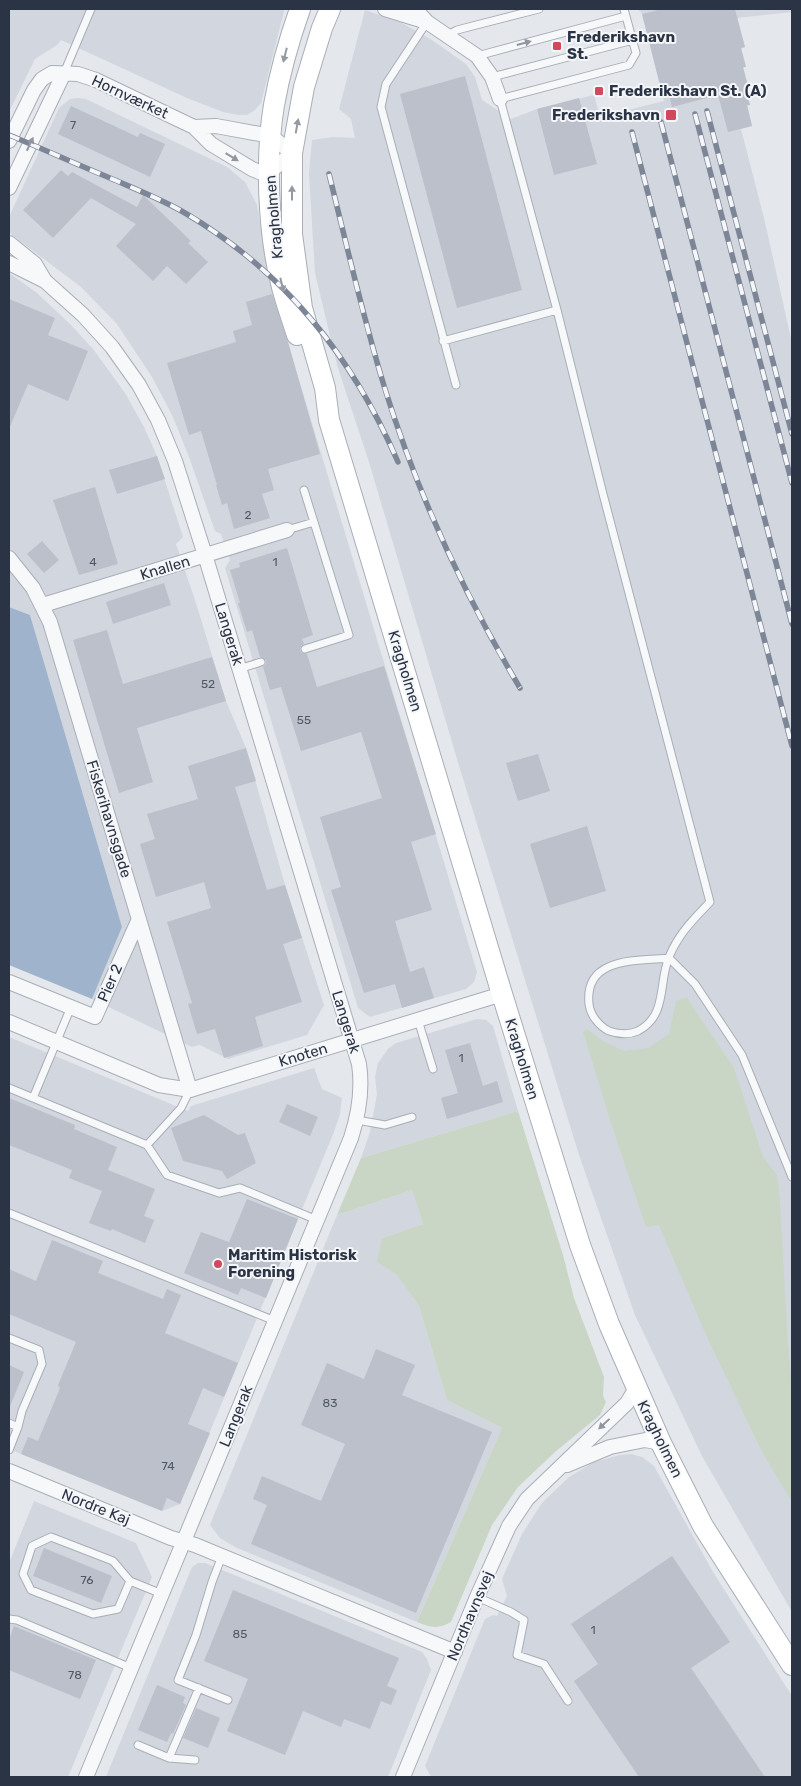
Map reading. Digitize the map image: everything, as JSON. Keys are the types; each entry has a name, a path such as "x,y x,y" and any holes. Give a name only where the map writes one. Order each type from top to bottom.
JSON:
{"street":[{"name":"Kragholmen","path":"300,9 287,46 274,106 270,172 274,239 281,286 315,392 329,420"},
{"name":"Kragholmen","path":"330,9 322,28 304,87 292,153 293,249 302,308 325,388 329,420 502,994 580,1245 636,1388 661,1443 703,1526 792,1665"},
{"path":"385,9 427,22"},
{"path":"415,9 427,22 477,56 492,77 500,99"},
{"name":"Hornværket","path":"9,141 34,90 42,79 52,73 78,74 96,80 194,127 212,144 252,169 259,172 270,172"},
{"path":"9,188 64,73"},
{"name":"Hornværket","path":"194,127 216,126 271,136 292,153"},
{"path":"270,172 292,153"},
{"name":"Langerak","path":"9,243 35,264 45,281"},
{"name":"Langerak","path":"9,263 45,281 83,315 112,347 139,385 158,420 175,461 206,555 352,1040 362,1082 357,1120 86,1777"},
{"name":"Knallen","path":"43,605 287,530"},
{"name":"Fiskerihavnsgade","path":"9,558 33,588 50,622 190,1090"},
{"name":"Pier 2","path":"9,982 95,1017 139,919"},
{"name":"Knoten","path":"190,1090 502,994"},
{"path":"9,1022 159,1085 190,1090"},
{"name":"Nordhavnsvej","path":"403,1777 454,1652 510,1526 527,1499 627,1403 636,1388"},
{"name":"Nordhavnsvej","path":"560,1468 610,1447 645,1440 661,1443"},
{"name":"Nordre Kaj","path":"9,1471 171,1538 222,1556 454,1652"}],"lane":[{"path":"64,73 91,9"},
{"path":"446,36 457,30 539,9"},
{"path":"477,56 625,13 636,53 628,65 500,99 557,310 603,494 710,902 683,930 669,958 656,1015 647,1026 634,1033 620,1034 607,1030 596,1021 589,1008 588,994 592,981 601,970 614,964 669,958"},
{"path":"427,22 386,84 381,107 456,386"},
{"path":"492,77 632,40"},
{"path":"444,341 557,310"},
{"path":"304,490 349,635 305,649"},
{"path":"287,530 314,522"},
{"path":"240,669 262,662"},
{"path":"669,958 694,984 742,1055 792,1177"},
{"path":"33,1098 71,1007"},
{"path":"418,1020 433,1069"},
{"path":"9,1088 147,1145 167,1175 219,1193 240,1188 317,1220"},
{"path":"147,1145 181,1108 190,1090"},
{"path":"357,1120 385,1125 412,1117"},
{"path":"9,1213 275,1320"},
{"path":"9,1338 39,1350 42,1364 9,1450"},
{"path":"9,1423 18,1427"},
{"path":"130,1581 118,1609 93,1614 32,1590 23,1574 32,1546 51,1537 113,1561 130,1581 162,1594"},
{"path":"222,1556 196,1635 178,1680 228,1700"},
{"path":"478,1597 524,1620 517,1655 544,1664 568,1701"},
{"path":"9,1619 17,1620 131,1668"},
{"path":"169,1758 199,1688"},
{"path":"138,1745 169,1758 195,1760"}],"shaded area":[{"path":"9,9 283,9 284,11 261,103 247,115 239,115 223,112 187,98 61,40 57,45 35,59 9,112"},
{"path":"638,9 792,9 792,12 737,18 745,47 741,49 746,67 743,68 748,86 745,87 750,105 747,106 752,126 741,129 764,218 792,343 792,1612 702,1456 635,1315 579,1155 460,769 369,462 337,365 315,273 309,173 312,140 333,137 355,138 351,119 339,109 365,10 402,23 432,40 466,64 475,77 482,100 511,119 537,109 594,95 600,117 664,101 642,14"},
{"path":"70,99 86,99 227,167 245,182 257,205 272,290 477,972 474,982 466,989 370,1017 358,1008 225,568 230,560 221,534 215,531 173,417 152,377 117,324 81,287 9,231 9,217 59,108"},
{"path":"9,273 37,293 93,349 125,393 144,427 157,456 183,537 176,544 226,701 246,748 285,885 324,1005 307,1035 228,1059 200,1045 192,1047 92,999 122,927 30,615 9,607"},
{"path":"477,1019 486,1020 493,1026 518,1111 361,1158 370,1132 377,1094 375,1077 378,1063 388,1049 396,1043"},
{"path":"9,1037 188,1111 191,1106 314,1068 322,1089 342,1098 340,1114 334,1132 180,1504 162,1511 9,1449"},
{"path":"412,1190 423,1224 382,1238 378,1262 396,1274 419,1306 447,1400 502,1428 417,1622 237,1548 220,1538 210,1525 337,1215"},
{"path":"631,1454 642,1457 654,1466 713,1572 792,1696 792,1777 431,1777 425,1766 485,1619 493,1615 497,1616 507,1596 502,1579 522,1534 542,1503 569,1477 594,1462"},
{"path":"34,1501 136,1543 152,1577 68,1777 9,1777 9,1563"},
{"path":"198,1563 205,1563 422,1652 431,1670 388,1777 106,1777 192,1567"}],"green space":[{"path":"687,998 734,1068 763,1157 777,1175 792,1391 792,1502 762,1452 707,1337 659,1225 646,1227 583,1032 587,1029 603,1041 624,1051 648,1048 669,1034 676,1001"},
{"path":"518,1111 563,1255 574,1298 604,1377 603,1396 606,1402 600,1415 555,1452 518,1487 492,1525 451,1622 438,1627 430,1626 417,1622 502,1428 447,1400 419,1306 396,1274 377,1262 382,1238 423,1224 412,1190 337,1215 361,1158"}],"water":[{"path":"9,607 30,615 122,927 92,999 9,965"}],"building":[{"path":"662,9 735,9 745,47 741,48 746,67 743,67 748,86 745,87 750,105 747,105 752,126 728,132 718,95 672,107 667,87 661,89 642,14"},
{"path":"465,76 522,290 457,308 400,94"},
{"path":"579,98 597,164 554,175 537,109"},
{"path":"71,106 138,137 140,133 165,144 150,177 58,134"},
{"path":"61,170 68,176 72,172 137,207 143,195 191,241 188,243 208,262 186,284 167,266 153,281 116,246 136,224 91,198 53,238 23,210"},
{"path":"272,294 288,342 320,454 268,469 274,490 262,494 270,518 234,529 227,503 222,505 201,431 189,435 167,363 236,342 233,331 252,325 246,302"},
{"path":"9,299 55,318 48,335 88,351 68,401 28,384 9,429"},
{"path":"157,456 165,479 117,494 109,470"},
{"path":"95,487 118,564 79,575 53,500"},
{"path":"42,541 59,560 44,573 27,554"},
{"path":"287,548 313,635 302,639 304,644 300,650 302,653 307,654 317,687 384,666 436,834 411,842 432,910 395,921 410,972 424,967 434,998 402,1008 395,984 364,993 331,890 341,887 320,817 382,798 361,732 301,751 281,687 270,690 263,667 266,664 266,660 260,657 252,630 247,632 238,603 240,603 230,570 240,567 239,563"},
{"path":"164,583 171,605 113,624 106,602"},
{"path":"107,630 123,684 212,657 226,701 137,728 153,782 119,793 73,640"},
{"path":"246,748 256,781 235,787 267,890 285,885 302,938 283,944 302,1002 255,1017 263,1046 224,1058 215,1029 197,1034 188,1004 192,1003 167,922 211,908 204,882 156,897 140,844 155,839 147,814 198,799 188,766"},
{"path":"538,754 550,791 518,801 506,763"},
{"path":"587,826 606,891 550,908 530,844"},
{"path":"470,1043 483,1086 497,1081 503,1102 447,1119 441,1098 458,1093 445,1050"},
{"path":"9,1098 75,1125 74,1129 117,1147 108,1170 155,1189 144,1216 154,1220 145,1243 112,1229 111,1231 89,1223 102,1191 69,1178 72,1170 9,1145"},
{"path":"287,1104 318,1117 310,1136 279,1122"},
{"path":"204,1115 238,1135 245,1133 256,1163 227,1179 222,1171 183,1161 171,1128"},
{"path":"247,1199 298,1219 266,1298 241,1288 238,1295 184,1273 201,1232 229,1242"},
{"path":"52,1240 103,1261 98,1273 163,1299 167,1289 181,1295 165,1333 238,1363 224,1397 203,1388 188,1424 210,1433 180,1504 167,1498 162,1511 21,1454 28,1437 38,1441 60,1388 58,1385 76,1342 9,1314 9,1269 36,1281"},
{"path":"376,1349 415,1365 402,1395 492,1432 416,1613 251,1544 267,1505 253,1499 262,1476 321,1501 345,1444 301,1425 327,1363 364,1379"},
{"path":"9,1365 24,1372 9,1409"},
{"path":"44,1548 112,1576 101,1603 33,1576"},
{"path":"672,1556 730,1642 691,1668 765,1777 639,1777 574,1681 598,1664 571,1624"},
{"path":"233,1590 399,1658 387,1686 397,1690 391,1705 381,1701 370,1729 344,1719 341,1727 303,1711 285,1755 227,1731 248,1679 204,1661"},
{"path":"14,1626 96,1660 80,1699 9,1670 9,1640"},
{"path":"157,1685 185,1697 183,1703 186,1705 173,1734 171,1733 167,1742 138,1730"},
{"path":"196,1708 220,1718 208,1748 183,1738"}],"railway":[{"path":"707,111 792,434"},
{"path":"695,114 792,483"},
{"path":"661,122 792,624"},
{"path":"632,132 792,746"},
{"path":"9,135 176,208 221,236 254,262 312,320 337,352 380,423 398,462"},
{"path":"329,174 377,362 412,466 444,543 480,617 520,688"}],"place":[{"name":"Frederikshavn St.","path":"557,46"},
{"name":"Frederikshavn St. (A)","path":"599,91"},
{"name":"Frederikshavn","path":"671,115"},
{"name":"Maritim Historisk Forening","path":"218,1264"}]}
